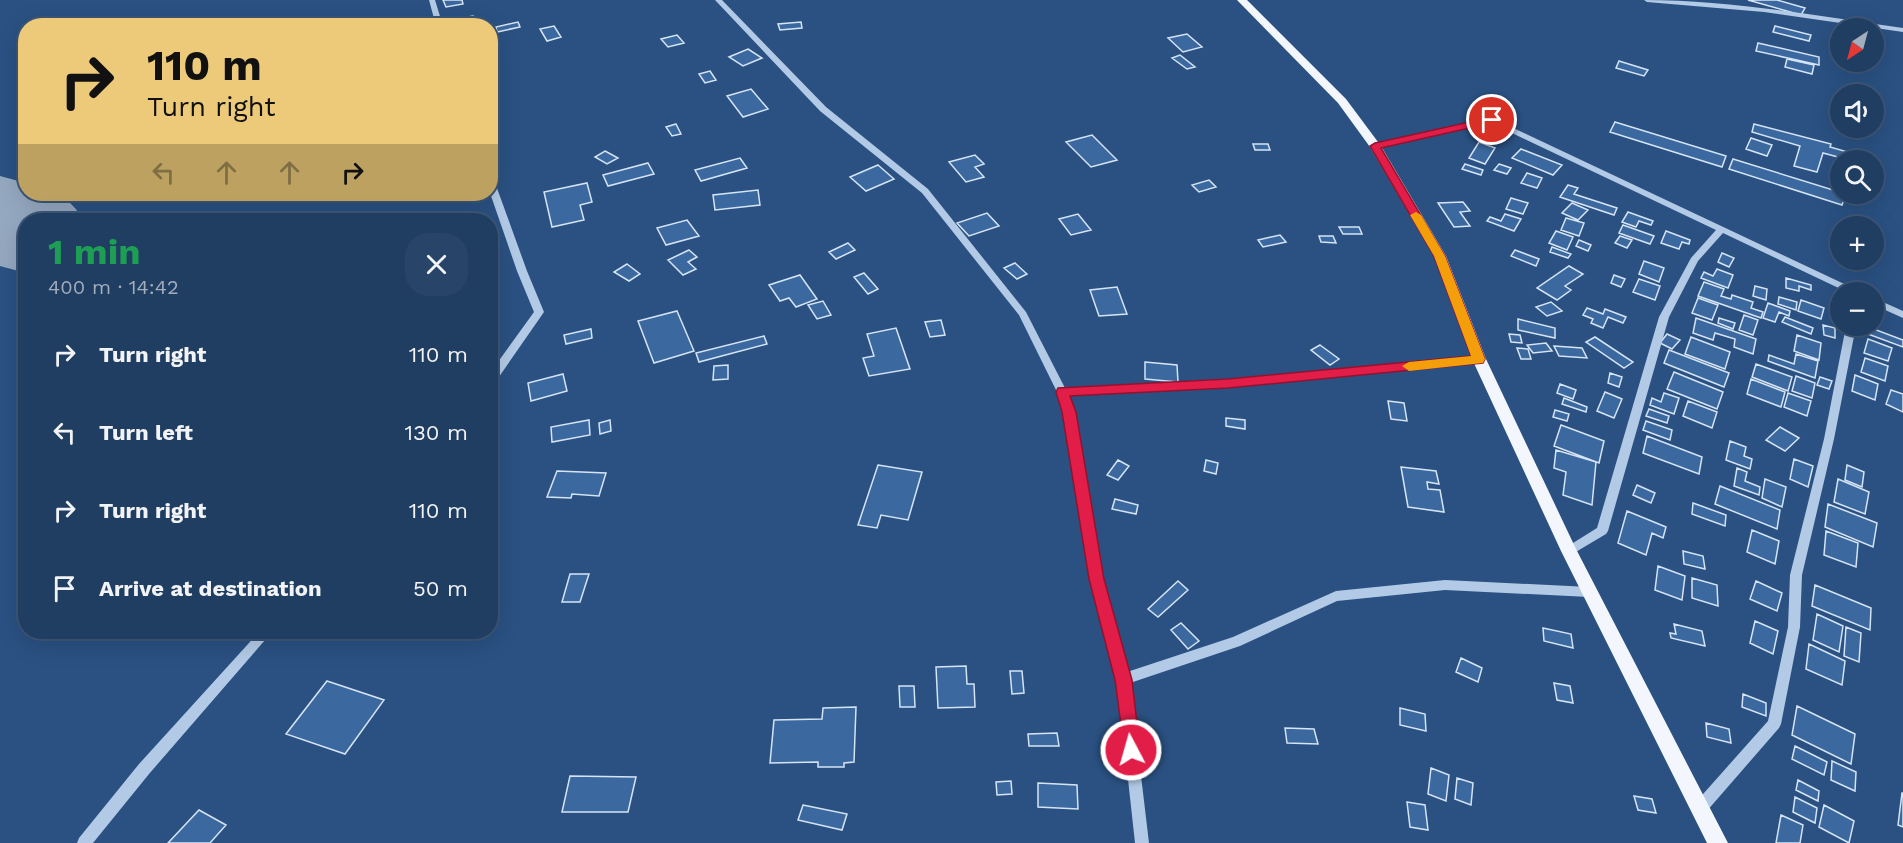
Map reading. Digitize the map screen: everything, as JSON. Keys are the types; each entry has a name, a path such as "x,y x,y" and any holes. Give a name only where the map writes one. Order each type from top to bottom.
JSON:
{"main road":[{"path":"1242,0 1342,101 1375,146 1440,256 1479,359 1569,551 1718,843"}],"street":[{"path":"432,0 438,18"},
{"path":"718,0 823,109 925,191 1023,314 1062,392 1069,412 1096,579 1123,680 1142,843"},
{"path":"1647,0 1764,10 1903,30"},
{"path":"1375,146 1492,120 1833,282"},
{"path":"497,201 539,312 498,370"},
{"path":"1569,551 1602,531 1664,317 1694,260 1721,230"},
{"path":"1884,306 1903,315"},
{"path":"1701,807 1774,723 1794,627 1796,575 1829,439 1849,336"},
{"path":"1062,392 1228,384 1479,359"},
{"path":"1123,680 1236,642 1336,596 1444,585 1589,592"},
{"path":"84,843 144,769 260,639"}],"building":[{"path":"443,0 462,0 463,4 446,7"},
{"path":"1748,0 1777,0 1805,8 1801,15"},
{"path":"518,22 520,27 498,32 498,27"},
{"path":"801,22 802,28 780,30 778,24"},
{"path":"554,26 561,37 547,41 540,29"},
{"path":"1775,26 1811,35 1809,41 1773,32"},
{"path":"1187,34 1202,47 1183,52 1168,38"},
{"path":"677,35 684,43 668,47 661,39"},
{"path":"1758,43 1819,57 1819,65 1756,51"},
{"path":"748,49 762,58 743,66 729,57"},
{"path":"1180,55 1195,67 1187,69 1172,58"},
{"path":"1787,59 1814,65 1812,74 1785,67"},
{"path":"1619,61 1648,70 1644,76 1616,68"},
{"path":"710,71 716,80 705,83 699,74"},
{"path":"751,89 768,109 743,117 727,96"},
{"path":"1615,122 1726,156 1722,167 1610,132"},
{"path":"676,124 681,134 672,136 666,127"},
{"path":"1754,124 1831,144 1830,147 1840,150 1830,150 1830,155 1823,153 1817,172 1794,166 1800,146 1752,132"},
{"path":"1485,127 1493,132 1485,137 1476,132"},
{"path":"1092,135 1117,160 1091,167 1066,142"},
{"path":"1751,138 1772,145 1767,156 1746,149"},
{"path":"1479,142 1495,148 1485,164 1469,158"},
{"path":"1253,144 1268,144 1270,150 1255,150"},
{"path":"1521,149 1562,165 1553,175 1512,158"},
{"path":"605,151 618,158 607,164 595,157"},
{"path":"975,155 984,164 975,167 984,177 966,182 949,162"},
{"path":"740,158 747,168 701,181 695,170"},
{"path":"1733,159 1830,189 1830,201 1729,169"},
{"path":"648,163 654,174 608,186 603,175"},
{"path":"1465,164 1483,170 1481,175 1462,169"},
{"path":"1499,164 1511,168 1507,174 1494,170"},
{"path":"878,165 894,179 866,191 850,177"},
{"path":"1527,173 1542,178 1537,188 1521,183"},
{"path":"1209,180 1216,187 1199,192 1192,185"},
{"path":"587,183 592,202 580,205 584,220 552,227 544,192"},
{"path":"1568,185 1578,188 1574,194 1617,208 1614,215 1560,197"},
{"path":"758,190 760,205 715,210 713,195"},
{"path":"1511,198 1528,203 1523,214 1506,209"},
{"path":"1463,202 1470,211 1460,212 1470,226 1454,227 1438,203"},
{"path":"1572,203 1588,210 1578,220 1562,213"},
{"path":"1628,212 1653,221 1651,225 1639,221 1636,227 1622,222"},
{"path":"987,213 999,226 969,236 957,223"},
{"path":"1078,214 1091,230 1071,235 1059,219"},
{"path":"1505,214 1521,219 1514,231 1487,221 1490,217 1501,221"},
{"path":"1566,218 1584,223 1579,236 1561,230"},
{"path":"687,220 699,236 666,245 657,228"},
{"path":"1623,225 1654,236 1650,244 1619,233"},
{"path":"1339,227 1359,227 1362,234 1343,234"},
{"path":"1556,231 1573,237 1567,250 1549,243"},
{"path":"1666,231 1690,240 1689,244 1682,242 1679,249 1661,243"},
{"path":"1280,235 1286,242 1263,247 1258,240"},
{"path":"1319,236 1333,236 1336,243 1321,242"},
{"path":"1620,236 1632,240 1627,248 1615,243"},
{"path":"1579,240 1591,245 1588,251 1576,246"},
{"path":"848,243 855,250 836,259 829,252"},
{"path":"1552,247 1571,254 1568,258 1550,252"},
{"path":"689,250 697,257 688,262 696,269 683,275 668,260"},
{"path":"1515,250 1539,259 1536,266 1511,256"},
{"path":"1722,253 1734,258 1729,267 1718,262"},
{"path":"1644,261 1664,268 1659,282 1639,274"},
{"path":"1015,263 1027,274 1017,279 1004,268"},
{"path":"627,264 640,274 629,281 614,272"},
{"path":"1569,266 1583,274 1565,286 1571,290 1557,300 1537,288"},
{"path":"1717,269 1733,275 1728,288 1701,278 1704,272 1713,276"},
{"path":"864,273 878,289 868,294 854,277"},
{"path":"800,275 817,299 796,307 789,298 780,301 769,285"},
{"path":"1614,275 1625,279 1621,287 1611,283"},
{"path":"1786,278 1811,285 1811,290 1799,286 1799,291 1786,288"},
{"path":"1639,279 1660,286 1655,300 1633,292"},
{"path":"1704,282 1724,289 1721,296 1731,299 1732,295 1753,302 1751,308 1763,312 1761,318 1698,296"},
{"path":"1755,286 1767,289 1766,300 1753,296"},
{"path":"1117,287 1127,314 1099,316 1090,290"},
{"path":"1779,297 1797,302 1796,310 1778,304"},
{"path":"1698,298 1718,305 1712,320 1692,313"},
{"path":"1801,300 1824,308 1821,319 1798,311"},
{"path":"823,301 831,315 817,319 808,305"},
{"path":"1551,302 1562,311 1547,316 1536,307"},
{"path":"1768,303 1790,311 1789,316 1779,312 1775,322 1763,318"},
{"path":"1587,308 1603,314 1605,309 1626,317 1623,323 1608,317 1603,328 1591,323 1593,319 1583,315"},
{"path":"677,311 694,351 654,363 638,321"},
{"path":"1744,315 1758,320 1753,335 1739,330"},
{"path":"1785,317 1813,328 1811,334 1782,322"},
{"path":"1696,318 1756,339 1753,354 1734,347 1735,339 1715,333 1713,340 1693,333"},
{"path":"1719,318 1735,323 1733,329 1718,323"},
{"path":"1518,319 1555,328 1555,338 1518,330"},
{"path":"941,320 945,335 930,337 925,322"},
{"path":"1823,325 1830,327 1830,336 1835,336 1835,338 1824,335"},
{"path":"896,328 910,369 869,376 863,358 874,356 867,334"},
{"path":"591,329 592,338 566,344 564,335"},
{"path":"1884,333 1903,340 1903,347 1873,336 1884,336"},
{"path":"1509,334 1520,335 1522,343 1511,342"},
{"path":"1667,334 1680,340 1672,349 1660,343"},
{"path":"1797,335 1821,343 1819,360 1794,351"},
{"path":"764,336 767,344 699,362 696,353"},
{"path":"1595,337 1633,362 1624,368 1586,342"},
{"path":"1691,337 1730,352 1725,369 1685,354"},
{"path":"1868,339 1892,348 1888,361 1864,353"},
{"path":"1546,343 1552,351 1533,353 1527,345"},
{"path":"1320,345 1339,359 1330,365 1311,350"},
{"path":"1554,346 1582,348 1587,358 1559,356"},
{"path":"1517,348 1528,349 1531,359 1521,359"},
{"path":"1669,350 1729,373 1724,387 1664,363"},
{"path":"1796,354 1818,361 1815,378 1768,361 1769,355 1794,364"},
{"path":"1865,358 1888,366 1885,381 1861,372"},
{"path":"1145,362 1177,365 1178,382 1145,379"},
{"path":"1756,364 1792,377 1788,391 1752,377"},
{"path":"728,365 728,379 713,380 714,366"},
{"path":"1674,372 1723,392 1717,409 1667,389"},
{"path":"1610,373 1622,377 1619,387 1608,383"},
{"path":"563,374 567,391 531,401 528,383"},
{"path":"1855,375 1878,384 1875,400 1852,391"},
{"path":"1796,376 1815,383 1812,398 1792,391"},
{"path":"1820,377 1832,381 1829,389 1817,385"},
{"path":"1751,379 1785,392 1781,407 1747,394"},
{"path":"1560,384 1576,390 1573,399 1557,393"},
{"path":"1891,390 1903,394 1903,412 1886,404"},
{"path":"1605,392 1622,399 1614,418 1597,411"},
{"path":"1664,393 1679,398 1674,414 1650,405 1652,398 1661,402"},
{"path":"1788,393 1811,401 1807,416 1784,407"},
{"path":"1564,398 1587,407 1586,412 1562,404"},
{"path":"1388,401 1404,403 1407,421 1391,419"},
{"path":"1688,401 1717,412 1712,428 1683,416"},
{"path":"1649,409 1669,416 1667,423 1646,416"},
{"path":"1555,410 1569,414 1567,421 1553,417"},
{"path":"1226,418 1245,420 1245,429 1226,426"},
{"path":"589,420 590,435 552,442 551,427"},
{"path":"610,420 611,431 600,434 599,423"},
{"path":"1646,421 1672,430 1670,440 1643,430"},
{"path":"1561,425 1604,441 1599,463 1554,446"},
{"path":"1780,427 1799,438 1785,451 1766,440"},
{"path":"1647,436 1702,457 1699,474 1643,453"},
{"path":"1730,441 1746,447 1744,456 1752,459 1750,469 1726,460"},
{"path":"1556,450 1596,462 1592,505 1563,495 1566,472 1554,468"},
{"path":"1794,459 1813,466 1808,487 1790,479"},
{"path":"1118,460 1129,466 1118,480 1107,475"},
{"path":"1206,460 1218,463 1216,474 1204,471"},
{"path":"878,465 922,472 908,520 881,515 877,528 858,525"},
{"path":"1847,465 1864,472 1862,487 1845,480"},
{"path":"1401,467 1436,471 1439,484 1427,482 1428,489 1440,490 1444,512 1408,507"},
{"path":"1737,468 1747,472 1745,481 1760,487 1759,495 1734,486"},
{"path":"557,471 606,473 599,496 572,494 571,498 547,497"},
{"path":"1765,479 1786,487 1782,507 1762,498"},
{"path":"1838,479 1869,492 1865,514 1834,502"},
{"path":"1637,485 1655,493 1651,503 1633,495"},
{"path":"1720,486 1780,510 1777,529 1715,504"},
{"path":"1115,499 1138,505 1136,514 1112,509"},
{"path":"1693,503 1726,515 1725,526 1692,514"},
{"path":"1828,504 1877,523 1873,547 1825,527"},
{"path":"1627,511 1666,527 1663,538 1652,533 1646,555 1618,543"},
{"path":"1752,530 1779,541 1775,564 1747,552"},
{"path":"1826,531 1858,543 1856,567 1824,555"},
{"path":"1683,551 1703,556 1705,569 1684,564"},
{"path":"1658,566 1685,576 1682,600 1655,590"},
{"path":"570,574 589,574 580,602 562,602"},
{"path":"1692,578 1717,585 1718,606 1692,598"},
{"path":"1178,581 1188,590 1158,617 1148,609"},
{"path":"1756,581 1782,593 1777,611 1750,599"},
{"path":"1815,585 1871,608 1870,630 1812,606"},
{"path":"1817,614 1843,626 1839,652 1813,640"},
{"path":"1755,621 1778,631 1773,654 1750,643"},
{"path":"1181,623 1199,641 1188,649 1171,630"},
{"path":"1674,624 1702,631 1705,646 1671,638 1670,633 1676,634"},
{"path":"1846,627 1861,633 1859,662 1844,656"},
{"path":"1543,628 1571,634 1573,648 1544,641"},
{"path":"1809,644 1845,661 1842,685 1806,669"},
{"path":"1461,658 1482,668 1478,682 1456,672"},
{"path":"966,666 967,684 974,684 975,707 938,708 936,667"},
{"path":"1010,671 1022,671 1024,693 1012,694"},
{"path":"327,681 384,700 345,754 286,734"},
{"path":"1554,683 1570,686 1573,703 1557,700"},
{"path":"899,686 914,686 915,707 900,707"},
{"path":"1743,694 1766,703 1766,716 1742,707"},
{"path":"1797,706 1855,734 1851,764 1792,735"},
{"path":"856,707 854,762 844,763 844,767 818,767 818,762 770,763 774,720 822,719 823,708"},
{"path":"1400,708 1425,714 1426,731 1400,725"},
{"path":"1706,723 1729,729 1731,743 1707,737"},
{"path":"1285,728 1314,729 1318,744 1287,743"},
{"path":"1057,733 1059,746 1029,746 1028,734"},
{"path":"1795,746 1827,762 1824,775 1792,759"},
{"path":"1832,761 1856,772 1855,791 1831,780"},
{"path":"1431,768 1449,775 1446,801 1428,794"},
{"path":"570,776 636,777 628,812 562,812"},
{"path":"1457,778 1473,783 1471,805 1455,799"},
{"path":"1798,780 1819,791 1818,801 1796,790"},
{"path":"1011,781 1012,794 997,795 996,782"},
{"path":"1038,783 1077,785 1078,809 1038,807"},
{"path":"1903,793 1903,827 1898,825"},
{"path":"1634,796 1652,799 1656,813 1638,810"},
{"path":"1795,797 1817,808 1815,823 1793,812"},
{"path":"1407,802 1425,805 1428,830 1410,827"},
{"path":"803,805 847,814 842,830 798,820"},
{"path":"1824,805 1854,821 1849,843 1819,827"},
{"path":"199,810 226,825 210,843 168,843"},
{"path":"1781,815 1803,825 1800,843 1776,843"}],"runway":[{"path":"0,216 18,227"}],"slow traffic":[{"path":"1409,366 1479,359 1440,256 1416,215"}],"route":[{"path":"1131,750 1123,680 1096,579 1069,412 1062,392 1228,384 1479,359 1440,256 1375,146 1492,120"}]}
